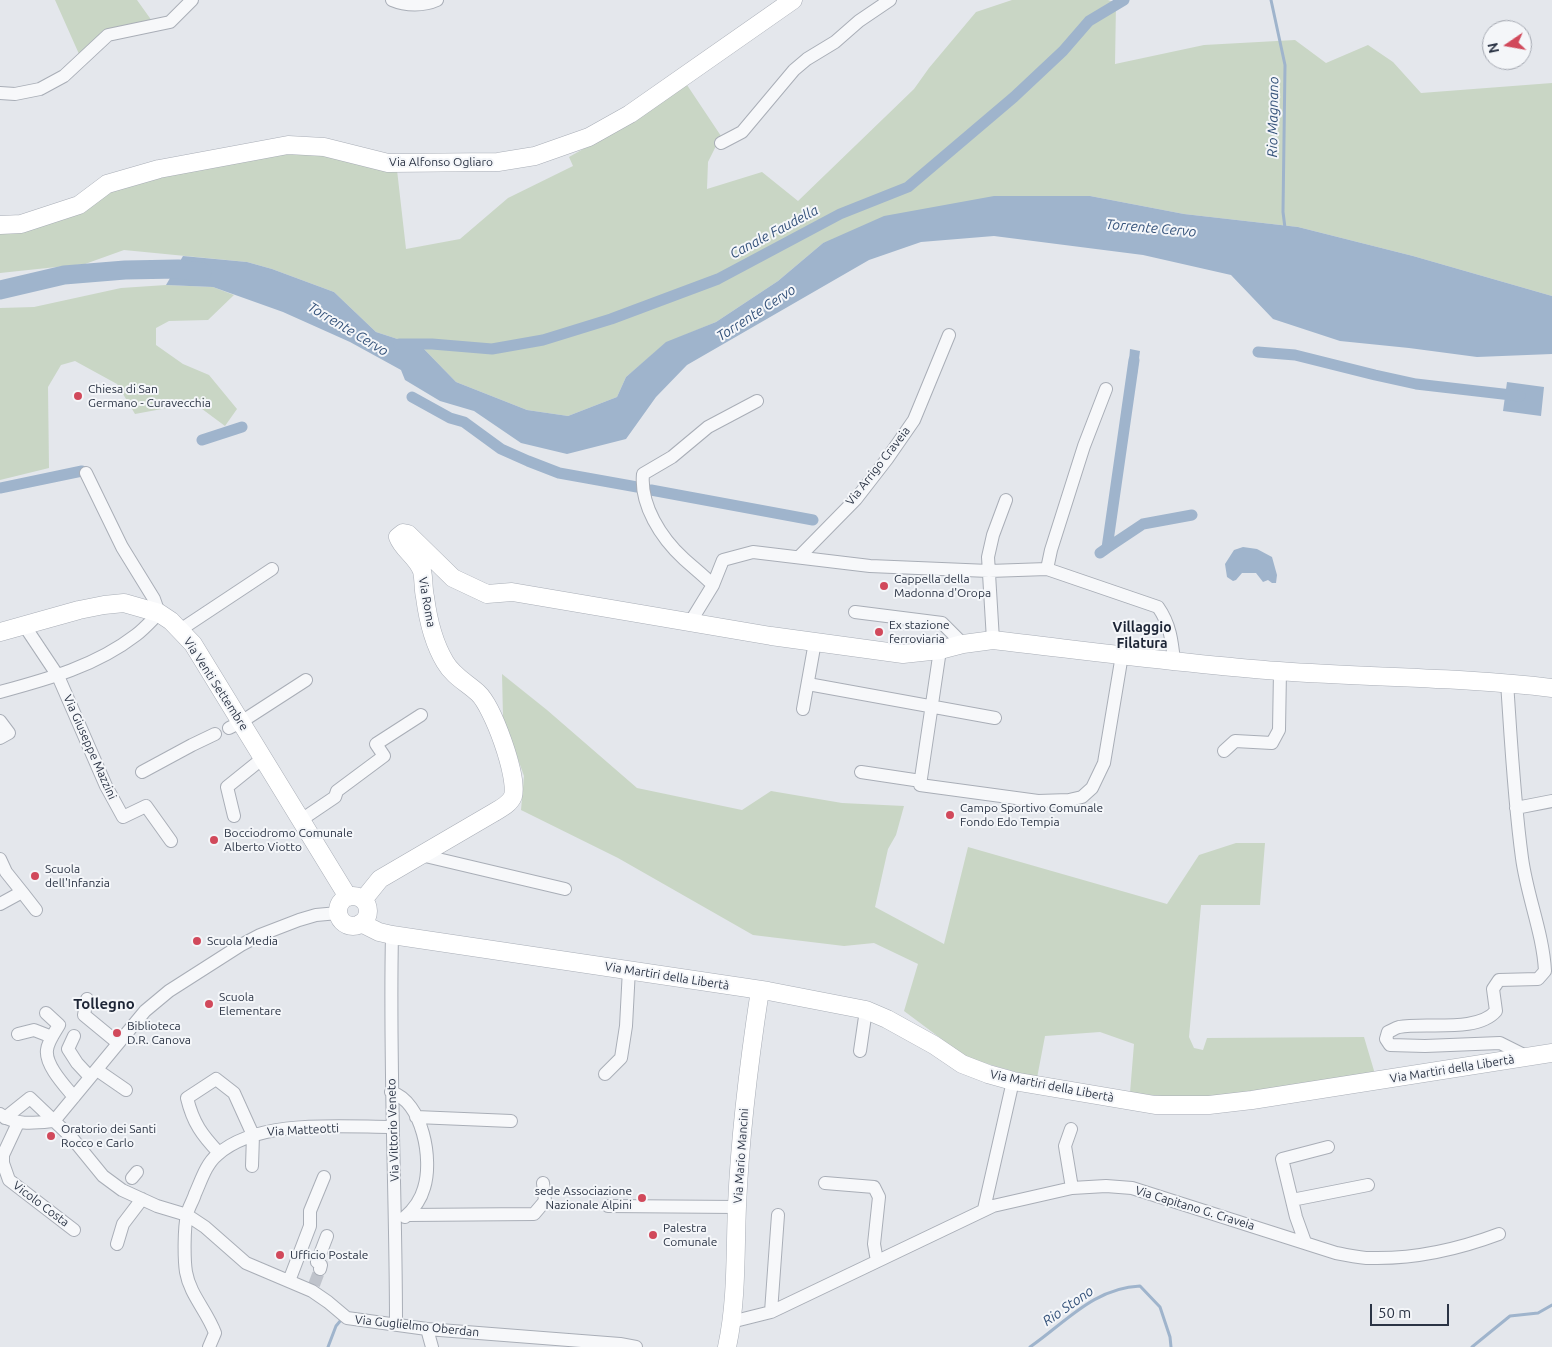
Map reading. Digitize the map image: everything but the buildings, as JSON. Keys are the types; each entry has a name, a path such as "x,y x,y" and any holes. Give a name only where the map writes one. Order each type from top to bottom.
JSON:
{"street":[{"path":"0,93 15,94 40,89 64,76 108,36 170,22 192,0"},
{"path":"392,0 398,3 426,5 437,0"},
{"name":"Via Alfonso Ogliaro","path":"0,225 21,224 80,205 107,184 159,169 288,145 324,147 388,163 498,162 535,156 589,137 630,114 793,0"},
{"path":"721,143 742,132 800,65 835,42 859,21 890,0"},
{"name":"Via Arrigo Craveia","path":"798,557 856,499 914,420 949,335"},
{"path":"1047,569 1084,446 1106,389"},
{"path":"713,586 699,571 684,560 664,537 651,514 642,487 643,474 672,457 708,427 758,401"},
{"name":"Via Venti Settembre","path":"86,473 122,547 154,600 159,613 171,621 193,644 235,725 263,758 301,820 356,899"},
{"path":"993,640 988,556 993,535 1006,500"},
{"name":"Via Roma","path":"356,899 380,879 506,805 512,796 514,782 509,761 486,703 478,693 461,681 445,664 428,622 422,570 412,555 401,544 398,536 403,533 408,534 453,578 487,594 512,592 792,639 903,654 940,650 963,644 993,640 1280,671 1507,682 1552,688"},
{"path":"691,621 713,586 723,560 753,552 870,566 989,571 1047,569 1158,608 1165,618 1172,636 1174,661"},
{"path":"180,630 272,569"},
{"path":"0,632 104,605 124,603 159,613 137,635 107,654 58,676 0,692"},
{"path":"855,612 942,623 963,644"},
{"name":"Via Giuseppe Mazzini","path":"24,625 58,676 106,786 123,818 146,806 171,841"},
{"path":"803,709 816,642"},
{"path":"940,650 920,785 1038,801 1070,800 1082,797 1092,788 1104,764 1122,655"},
{"path":"1224,751 1236,740 1272,743 1279,730 1280,671"},
{"path":"235,725 306,680"},
{"path":"1507,682 1516,808 1522,861 1545,971 1538,979 1499,980 1493,989 1496,1011 1491,1017 1462,1025 1398,1027 1388,1032 1386,1039 1390,1045 1500,1044 1528,1058"},
{"path":"808,684 931,708 995,718"},
{"path":"301,820 335,797 337,791 384,756 376,744 421,715"},
{"path":"0,721 9,734 0,738"},
{"path":"142,772 216,734"},
{"path":"234,816 227,787 263,758"},
{"path":"861,772 921,781"},
{"path":"1516,808 1552,801"},
{"path":"421,855 565,889"},
{"path":"2,862 6,872 36,910"},
{"path":"0,904 22,892"},
{"path":"356,899 368,910 367,915 361,923 352,926 347,925 338,914 340,903 356,899"},
{"path":"3,1116 18,1122 33,1124 54,1121 145,1012 169,991 241,945 298,920 316,915 338,914"},
{"name":"Via Martiri della Libertà","path":"361,923 379,932 392,935 760,990 866,1010 887,1019 934,1045 962,1064 988,1074 1013,1081 1155,1105 1209,1105 1552,1053"},
{"name":"Via Vittorio Veneto","path":"392,935 390,994 396,1226 396,1324"},
{"path":"605,1074 621,1058 626,1026 629,970"},
{"name":"Via Mario Mancini","path":"731,1322 736,1268 737,1206 744,1102 760,990"},
{"path":"86,1000 84,1015 118,1043"},
{"path":"860,1051 866,1010"},
{"path":"46,1013 59,1025 47,1049 48,1057 52,1068 74,1097"},
{"path":"18,1034 34,1030 52,1037"},
{"path":"74,1036 68,1049 77,1063 126,1090"},
{"path":"219,1153 202,1135 190,1111 187,1098 216,1079 234,1093 253,1135 252,1166"},
{"path":"984,1209 1013,1081"},
{"path":"392,1092 399,1094 412,1109 423,1130 427,1168 425,1187 419,1201 396,1226"},
{"name":"Via Guglielmo Oberdan","path":"3,1116 30,1098 72,1138 103,1176 129,1182 142,1199 156,1206 187,1215 205,1227 246,1263 289,1281 313,1288 346,1318 427,1329 620,1344 636,1347"},
{"path":"416,1118 511,1121"},
{"name":"Vicolo Costa","path":"18,1122 3,1155 3,1163 9,1180 74,1230"},
{"name":"Via Matteotti","path":"209,1347 215,1333 209,1318 191,1292 186,1271 187,1215 203,1174 219,1153 253,1135 280,1130 393,1127"},
{"path":"1071,1129 1065,1146 1072,1188"},
{"path":"1305,1242 1282,1159 1328,1148"},
{"path":"289,1281 310,1226 310,1211 324,1177"},
{"path":"408,1214 534,1214 546,1201 543,1183"},
{"path":"825,1183 874,1187 879,1197 874,1244 877,1261"},
{"path":"1292,1200 1368,1185"},
{"name":"Via Capitano G. Craveia","path":"731,1322 771,1312 984,1209 1072,1188 1106,1186 1132,1188 1336,1253 1369,1258 1403,1257 1476,1243 1499,1234"},
{"path":"117,1244 123,1224 142,1199"},
{"path":"608,1206 737,1206"},
{"path":"771,1312 778,1215"},
{"path":"320,1269 322,1265 317,1262 327,1236"},
{"path":"727,1347 731,1322"},
{"path":"427,1329 432,1347"}],"green space":[{"path":"55,0 137,0 152,21 79,54"},
{"path":"1012,0 1108,0 1116,3 1115,64 1204,45 1295,40 1326,63 1368,45 1393,62 1421,93 1552,83 1552,296 1413,256 1298,227 1184,214 1090,196 823,243 778,281 716,322 666,343 626,377 617,397 568,416 527,410 456,382 422,347 376,332 334,292 272,269 247,262 124,250 85,264 0,273 0,233 111,190 161,175 288,152 321,154 397,170 406,249 460,239 508,198 573,166 569,157 687,85 721,136 708,162 707,189 762,172 798,201 914,89 976,12"},
{"path":"166,285 213,287 234,295 208,320 169,321 156,328 156,345 183,364 209,375 237,409 225,426 194,403 135,414 117,384 75,361 61,365 48,387 49,468 0,480 0,308 34,307 121,288"},
{"path":"502,674 547,710 637,788 742,810 771,791 842,803 904,806 896,835 888,849 875,907 944,944 968,847 1167,904 1199,855 1236,843 1265,843 1260,905 1201,905 1189,1037 1194,1048 1203,1050 1207,1038 1364,1037 1375,1074 1205,1100 1130,1093 1134,1044 1100,1032 1045,1036 1037,1078 967,1058 904,1011 918,964 874,943 844,946 753,935 618,858 521,810 524,776 503,717"}],"water":[{"path":"994,196 1090,196 1184,214 1298,227 1413,256 1552,296 1552,354 1477,357 1340,341 1273,319 1231,275 1143,255 994,236 921,242 869,260 687,365 656,397 626,439 567,454 521,443 474,411 440,401 405,380 401,370 350,342 283,312 213,287 166,285 183,256 247,262 272,269 334,292 376,332 422,347 456,382 527,410 568,416 617,397 626,377 666,342 716,322 778,281 823,243 884,216"},
{"path":"1130,349 1140,351 1137,374 1128,373"},
{"path":"1507,382 1544,387 1541,416 1503,411"},
{"path":"1243,547 1257,549 1272,557 1277,575 1276,583 1268,580 1263,582 1256,573 1242,573 1233,581 1227,577 1225,564 1234,550"}],"waterway":[{"name":"Canale Faudella","path":"399,344 432,344 492,349 543,340 611,319 718,279 840,214 908,187 1014,97 1063,51 1089,21 1124,0"},
{"name":"Rio Magnano","path":"1271,0 1285,65 1283,212 1285,228"},
{"name":"Torrente Cervo","path":"0,290 64,275 125,270 178,269 202,272"},
{"path":"1258,352 1295,355 1416,384 1520,396"},
{"path":"1100,553 1107,548 1134,360"},
{"path":"412,397 450,418 464,422 501,449 528,461 559,473 637,487"},
{"path":"202,440 242,427"},
{"path":"0,488 82,471"},
{"path":"651,490 813,520"},
{"path":"1107,548 1143,524 1192,515"},
{"name":"Rio Stono","path":"1030,1347 1068,1317 1094,1300 1124,1288 1140,1286 1160,1307 1170,1337 1171,1347"},
{"name":"Rio Stono","path":"1472,1347 1510,1316 1538,1313 1552,1305"},
{"path":"328,1347 336,1326 341,1320"}],"tunnel":[{"path":"314,1285 320,1269"}],"place":[{"name":"Chiesa di San Germano - Curavecchia","path":"78,396"},
{"name":"Cappella della Madonna d'Oropa","path":"884,586"},
{"name":"Ex stazione ferroviaria","path":"879,632"},
{"name":"Campo Sportivo Comunale Fondo Edo Tempia","path":"950,815"},
{"name":"Bocciodromo Comunale Alberto Viotto","path":"214,840"},
{"name":"Scuola dell'Infanzia","path":"35,876"},
{"name":"Scuola Media","path":"197,941"},
{"name":"Scuola Elementare","path":"209,1004"},
{"name":"Biblioteca D.R. Canova","path":"117,1033"},
{"name":"Oratorio dei Santi Rocco e Carlo","path":"51,1136"},
{"name":"sede Associazione Nazionale Alpini","path":"642,1198"},
{"name":"Palestra Comunale","path":"653,1235"},
{"name":"Ufficio Postale","path":"280,1255"}],"district":[{"name":"Villaggio Filatura","path":"1142,636"},
{"name":"Tollegno","path":"104,1004"}]}
